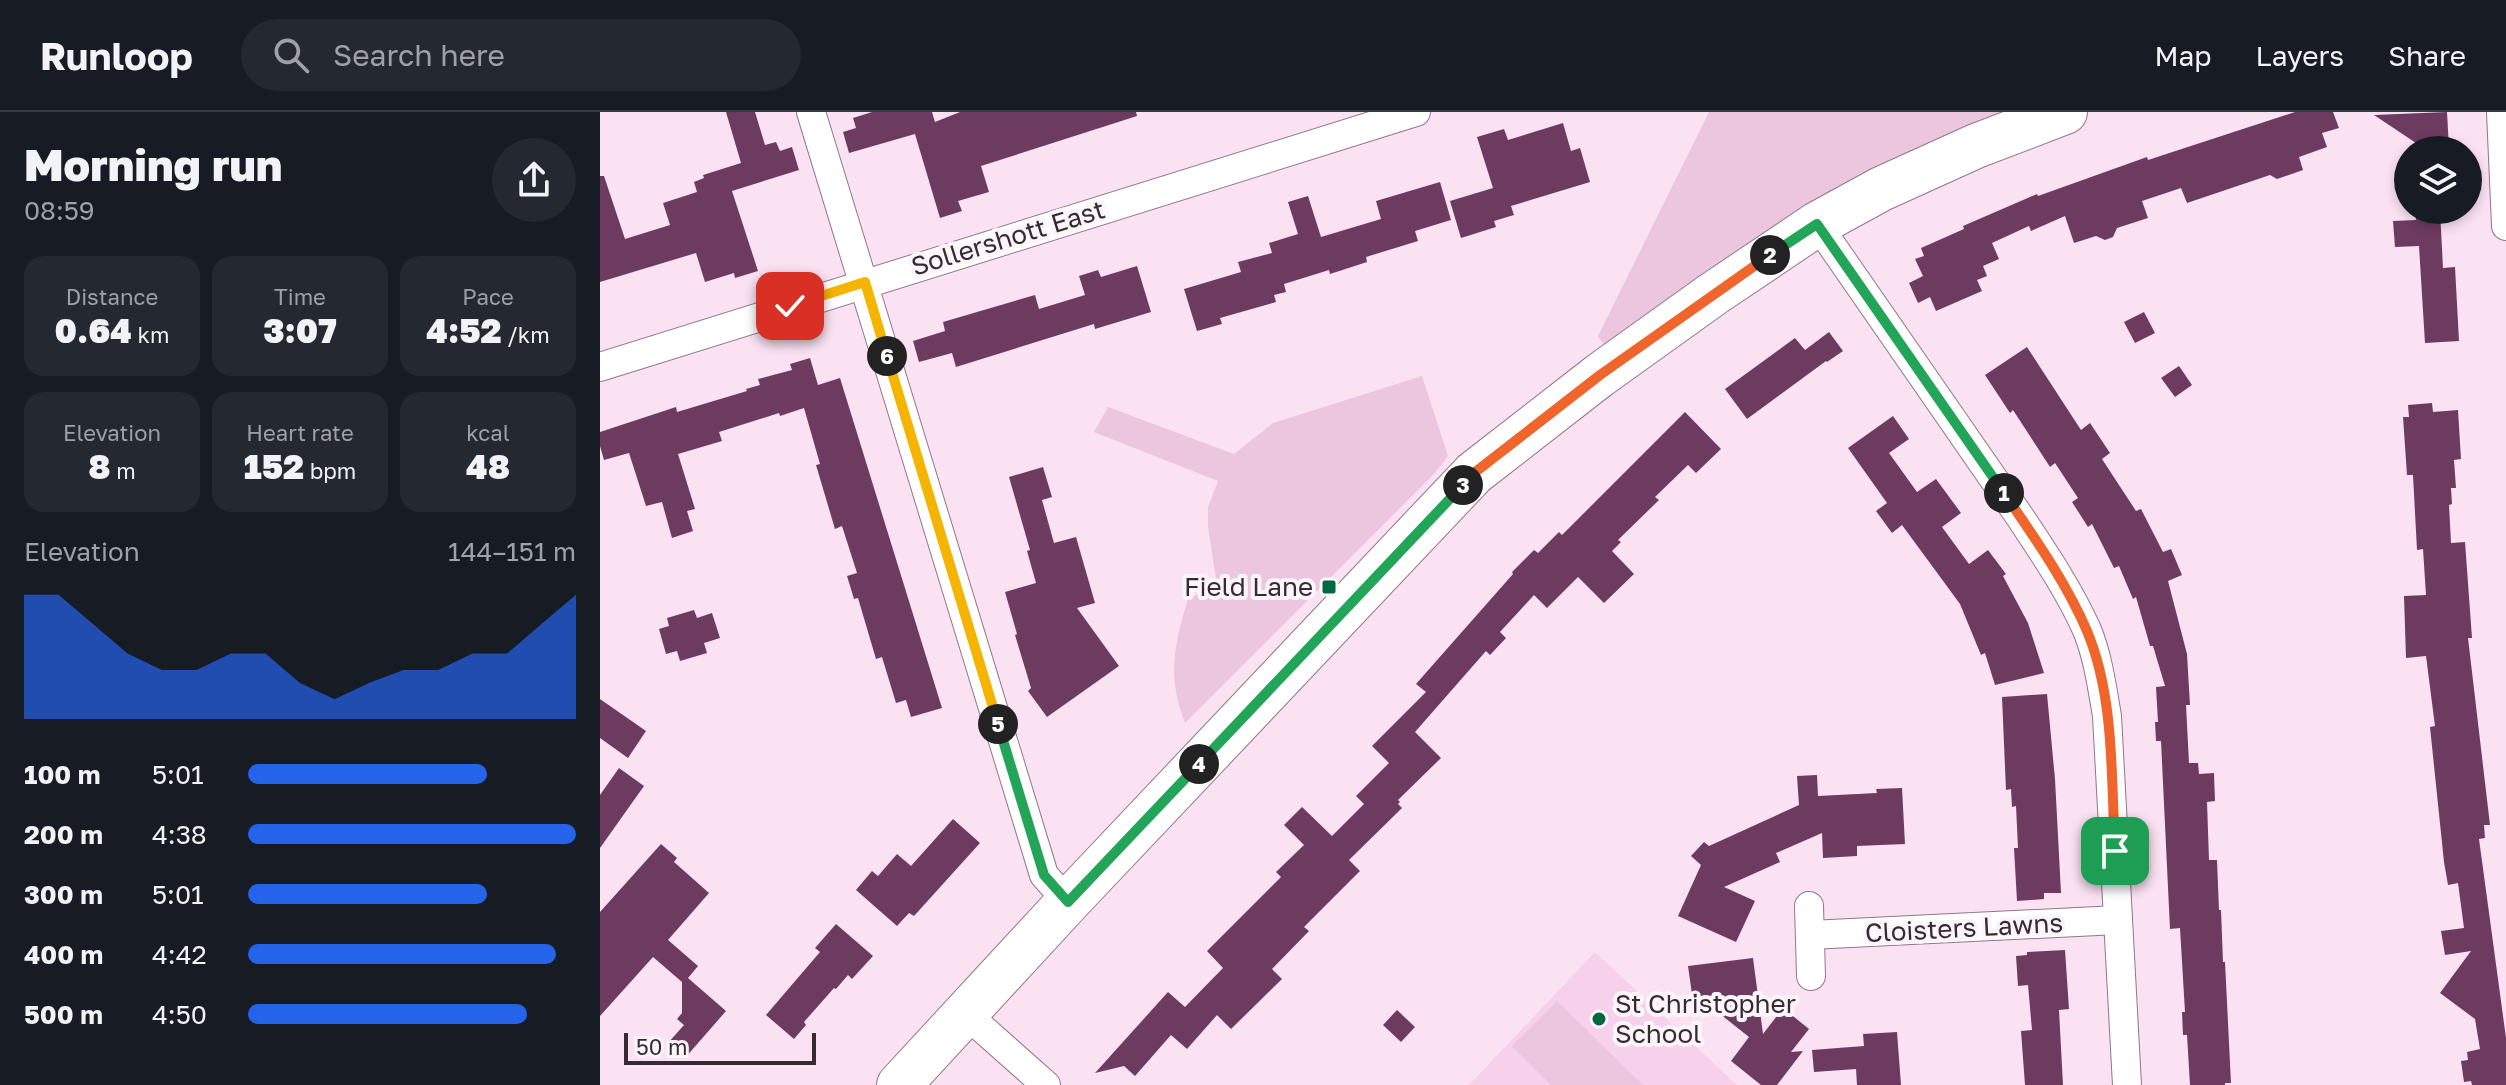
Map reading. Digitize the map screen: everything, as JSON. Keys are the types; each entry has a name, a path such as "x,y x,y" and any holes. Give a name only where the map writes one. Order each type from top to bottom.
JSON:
{"main road":[{"path":"899,1085 1474,473 1612,366 1817,224 1881,189 1976,146 2065,112"}],"street":[{"path":"811,112 1044,875 1068,902"},
{"name":"Sollershott East","path":"600,367 1416,112"},
{"path":"2501,112 2506,226"},
{"path":"1817,224 2020,517 2088,632 2100,671 2107,716 2127,1085"},
{"path":"1809,906 1811,976"},
{"name":"Cloisters Lawns","path":"1810,935 2118,920"},
{"path":"966,1014 1046,1085"}],"shaded area":[{"path":"1709,112 2011,112 1606,348 1598,336"},
{"path":"1422,376 1448,456 1435,473 1185,723 1174,676 1176,646 1188,599 1217,585 1208,507 1218,481 1094,432 1108,407 1234,454 1273,423"},
{"name":"St Christopher School","path":"1595,952 1737,1085 1469,1085"},
{"path":"1557,1001 1643,1085 1551,1085 1512,1046"}],"building":[{"path":"726,112 755,112 765,145 776,142 780,151 792,147 799,170 732,191 758,271 735,278 734,273 705,282 696,253 600,282 600,176 604,176 625,239 670,225 663,203 697,192 694,182 704,178 703,175 741,163"},
{"path":"872,112 932,112 935,122 960,112 1136,112 1137,116 981,166 989,192 958,201 962,211 940,218 915,134 849,153 843,132 856,128 853,118"},
{"path":"2295,112 2333,112 2339,128 2322,133 2327,147 2299,157 2303,170 2277,179 2270,175 2187,203 2181,188 2142,201 2148,218 2117,228 2113,237 2105,240 2096,236 2074,243 2065,216 2031,231 2029,226 1992,243 1999,259 1983,266 1987,276 1977,280 1982,291 1936,311 1930,297 1918,303 1909,283 1923,276 1915,259 1924,256 1921,248 1964,229 1963,226 2037,194"},
{"path":"2447,112 2448,136 2406,136 2374,115"},
{"path":"1563,123 1571,151 1580,148 1590,182 1511,206 1514,215 1494,221 1496,227 1461,238 1450,201 1493,188 1477,137 1504,129 1508,140"},
{"path":"1440,182 1451,220 1415,231 1418,241 1366,257 1367,262 1330,274 1329,270 1284,284 1286,292 1274,295 1276,302 1220,318 1222,324 1197,331 1184,289 1241,272 1238,262 1272,253 1269,243 1298,234 1288,202 1308,196 1321,237 1381,219 1376,201"},
{"path":"2393,221 2394,224 2441,224 2443,268 2455,267 2459,341 2425,343 2419,246 2395,247"},
{"path":"1137,266 1151,312 1095,329 1094,324 956,367 952,353 919,362 913,341 945,331 943,322 1035,295 1039,309 1085,295 1079,276 1098,270 1101,277"},
{"path":"2144,312 2155,333 2135,343 2124,322"},
{"path":"1829,332 1843,351 1747,419 1725,389 1795,338 1805,350"},
{"path":"2027,347 2081,430 2090,423 2110,453 2102,459 2136,511 2141,509 2163,552 2171,549 2182,575 2168,581 2187,654 2189,763 2198,763 2199,774 2214,773 2215,801 2207,802 2209,860 2217,860 2225,962 2231,1083 2225,1085 2190,1085 2187,1035 2183,1035 2182,1012 2185,1012 2180,928 2170,929 2161,741 2156,741 2156,687 2165,686 2153,646 2150,646 2136,597 2133,599 2119,566 2114,568 2092,524 2088,527 2072,502 2078,498 2055,463 2050,467 2013,410 2010,413 1985,375"},
{"path":"810,358 818,385 840,378 942,708 911,717 906,700 896,703 882,657 876,659 858,598 854,599 847,576 857,573 842,526 835,529 816,465 820,464 804,408 719,432 722,441 678,454 695,509 687,511 693,531 672,538 662,502 646,506 629,453 604,460 600,432 676,407 677,412 747,391 760,385 758,379 792,370 790,364"},
{"path":"2179,366 2192,385 2175,397 2161,378"},
{"path":"2432,403 2433,412 2458,410 2461,459 2454,460 2456,488 2451,488 2452,504 2449,505 2451,543 2465,542 2472,638 2468,638 2490,825 2484,825 2485,838 2479,839 2506,1038 2506,1085 2472,1085 2471,1081 2464,1082 2461,1061 2468,1060 2467,1052 2480,1049 2475,1019 2440,993 2471,951 2445,955 2441,931 2464,928 2458,883 2448,885 2444,862 2430,727 2435,726 2426,656 2406,658 2404,596 2426,595 2423,549 2417,550 2413,475 2407,475 2403,417 2409,417 2408,405"},
{"path":"1685,412 1721,449 1696,473 1688,465 1655,497 1659,500 1618,540 1621,542 1612,551 1634,574 1604,603 1578,577 1547,608 1534,595 1500,632 1506,638 1490,655 1486,651 1415,732 1441,758 1398,800 1402,808 1349,860 1360,871 1304,927 1309,931 1272,969 1282,979 1231,1029 1217,1015 1187,1049 1171,1035 1135,1076 1124,1066 1095,1073 1168,992 1185,1007 1223,968 1207,951 1281,877 1276,872 1304,845 1284,825 1302,807 1332,836 1364,804 1356,796 1389,763 1372,746 1426,692 1416,684 1512,572 1534,550 1538,553 1559,532 1562,535"},
{"path":"1893,416 1909,439 1889,453 1917,492 1936,479 1961,513 1942,527 1969,564 1988,550 2006,574 2003,576 2028,623 2044,673 1995,685 1985,653 1981,655 1960,604 1902,525 1892,533 1876,511 1887,503 1848,448"},
{"path":"1043,467 1052,497 1042,500 1054,543 1076,537 1095,603 1077,608 1119,666 1047,717 1028,691 1031,688 1005,592 1036,583 1009,477"},
{"path":"694,610 697,618 712,613 720,638 704,643 707,653 680,661 677,651 666,654 659,629 669,626 667,618"},
{"path":"2047,694 2061,893 2044,893 2044,899 2017,901 2014,848 2018,848 2016,806 2012,807 2011,789 2006,790 2002,697"},
{"path":"600,699 646,731 628,758 600,738"},
{"path":"619,768 644,786 600,848 600,795"},
{"path":"1817,775 1818,796 1877,793 1876,789 1902,788 1905,844 1857,846 1857,856 1823,858 1822,833 1776,853 1780,862 1724,887 1755,901 1736,942 1678,916 1701,865 1691,856 1704,842 1709,846 1799,805 1797,776"},
{"path":"953,819 980,843 914,916 909,913 897,926 856,890 872,871 878,876 897,854 911,866"},
{"path":"661,844 677,858 674,862 709,893 668,940 698,966 688,978 726,1011 685,1058 668,1043 684,1025 677,1019 682,1013 682,982 653,957 600,1016 600,912"},
{"path":"836,924 873,956 852,979 848,975 834,988 804,1022 806,1025 794,1039 766,1015 820,952 815,948"},
{"path":"2065,950 2069,1009 2059,1010 2063,1085 2025,1085 2021,1031 2032,1030 2028,985 2018,986 2016,956 2027,955 2027,952"},
{"path":"1753,958 1763,1034 1783,1008 1809,1029 1791,1052 1803,1051 1777,1085 1761,1085 1731,1061 1749,1037 1710,1006 1694,1008 1688,966"},
{"path":"1397,1010 1415,1027 1401,1042 1383,1025"},
{"path":"1897,1032 1901,1085 1857,1085 1856,1069 1814,1072 1812,1050 1864,1046 1863,1034"}],"place":[{"name":"Field Lane","path":"1329,587"},
{"name":"St Christopher School","path":"1599,1019"}],"route":[{"path":"790,306 865,282 1044,875 1068,902 1474,473 1612,366 1817,224 2020,517 2088,632 2100,671 2107,716 2115,851"}]}
